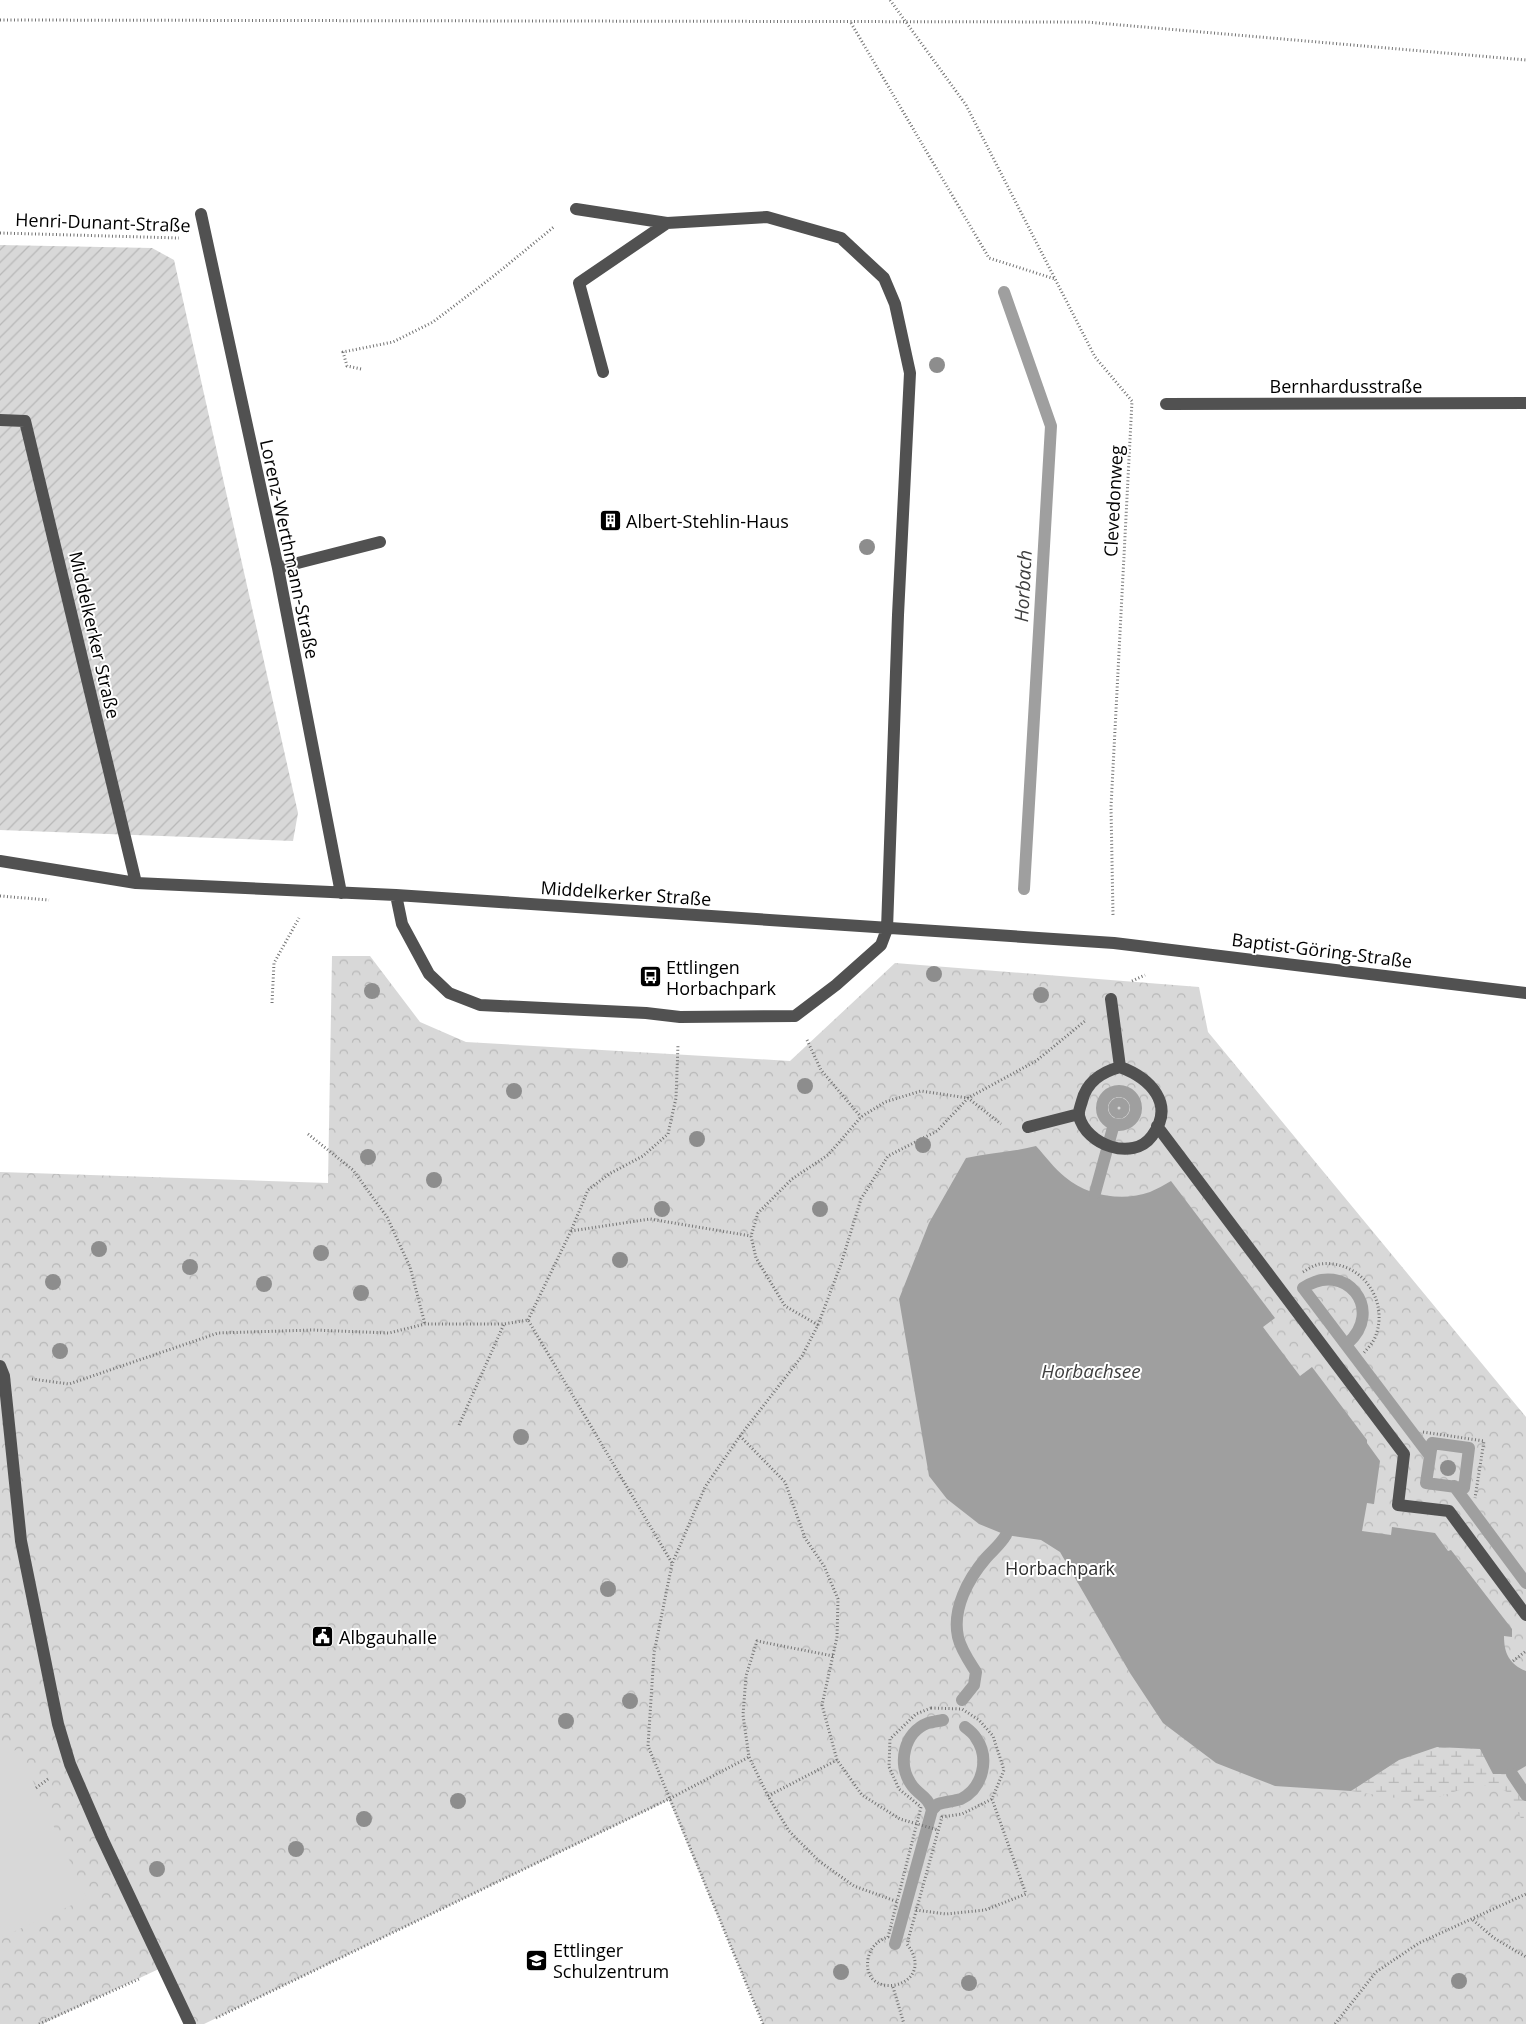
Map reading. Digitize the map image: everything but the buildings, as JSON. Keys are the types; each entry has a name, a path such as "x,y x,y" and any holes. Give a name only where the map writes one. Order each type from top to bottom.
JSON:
{"street":[{"path":"396,895 402,924 428,974 449,993 480,1005 646,1013 680,1017 795,1016 836,985 881,945 887,929 898,615 910,373 895,304 884,278 841,238 767,217 668,223 576,209"},
{"name":"Lorenz-Werthmann-Straße","path":"201,214 278,568 341,893"},
{"path":"603,372 579,282 668,223"},
{"name":"Bernhardusstraße","path":"1166,404 1526,403"},
{"name":"Middelkerker Straße","path":"0,420 25,421 136,883"},
{"path":"278,568 380,542"},
{"name":"Middelkerker Straße","path":"0,861 136,883 396,895 1114,943"},
{"name":"Baptist-Göring-Straße","path":"1114,943 1526,993"},
{"path":"1111,1000 1120,1067"},
{"path":"1120,1067 1134,1072 1148,1083 1159,1095 1162,1109 1153,1136 1145,1143 1134,1148 1122,1149 1092,1138 1079,1114 1084,1094 1092,1081 1104,1072 1120,1067"},
{"path":"1028,1127 1079,1114"},
{"path":"1157,1126 1404,1454 1398,1506 1449,1511 1526,1614"},
{"path":"2,1371 22,1540 58,1724 70,1764 98,1830 190,2024"}],"path":[{"name":"Clevedonweg","path":"890,0 966,106 1095,357 1132,401 1111,807 1114,943"},
{"path":"0,20 1086,22 1526,60"},
{"path":"850,22 989,258 1056,279"},
{"path":"361,369 347,366 343,352 393,342 433,322 496,275 576,209"},
{"name":"Henri-Dunant-Straße","path":"0,233 206,239"},
{"path":"272,1003 274,963 299,918"},
{"path":"763,2024 648,1746 654,1653 672,1564 705,1487 740,1436 802,1356 818,1325 841,1264 861,1198 888,1156 937,1131 968,1098 1036,1061 1111,1000"},
{"path":"795,1016 821,1070 861,1117"},
{"path":"528,1320 571,1231 588,1190 609,1174 643,1156 668,1134 676,1098 680,1017"},
{"path":"818,1325 785,1306 756,1258 752,1236 758,1213 792,1179 828,1155 861,1117 885,1102 920,1091 968,1098 987,1115 1012,1131 1028,1127"},
{"path":"308,1134 352,1170 387,1217 410,1267 425,1324"},
{"path":"571,1231 650,1219 752,1236"},
{"path":"1280,1288 1298,1274 1318,1264 1333,1264 1353,1270 1367,1281 1376,1297 1379,1315 1376,1336 1361,1357"},
{"path":"2,1371 69,1384 218,1333 313,1330 389,1333 425,1324 504,1324 528,1320"},
{"path":"528,1320 672,1564"},
{"path":"459,1424 504,1324"},
{"path":"1420,1432 1484,1441 1474,1506"},
{"path":"740,1436 785,1482 805,1538 824,1566 838,1599 837,1637 822,1705 837,1760 862,1794 900,1819 938,1830"},
{"path":"833,1656 758,1641 746,1676 745,1686 743,1715 749,1757 768,1796 789,1831 820,1861 854,1886 898,1902"},
{"path":"1513,1661 1526,1651"},
{"path":"931,1708 962,1709 979,1720 994,1736 1004,1770 992,1799 962,1814 942,1817 907,1944 913,1952 914,1965 912,1973 906,1982 893,1987 884,1986 873,1978 868,1964 870,1951 880,1940 888,1937 922,1807 899,1789 889,1767 890,1739 916,1714 931,1708"},
{"path":"213,2020 670,1799 749,1757"},
{"path":"768,1796 837,1760"},
{"path":"916,1910 946,1914 985,1910 1026,1894 992,1799"},
{"path":"1335,2024 1376,1972 1420,1943 1526,1894"},
{"path":"1473,1920 1494,1938 1526,1958"},
{"path":"39,2024 164,1967"},
{"path":"893,1987 904,2024"}],"green space":[{"path":"0,245 152,248 174,260 298,813 293,841 0,830"},
{"name":"Horbachpark","path":"332,956 370,956 420,1022 466,1042 790,1061 895,963 1199,987 1208,1032 1526,1417 1526,2024 763,2024 669,1800 204,2024 190,2024 163,1967 42,2024 0,2024 0,1172 328,1183"},
{"path":"1437,1747 1480,1749 1512,1774 1526,1766 1526,1828 1507,1792 1492,1784 1463,1789 1422,1802 1351,1791 1399,1760"},
{"path":"18,1749 87,1898 0,1938 0,1757"}],"water":[{"name":"Horbachsee","path":"1036,1146 1065,1177 1074,1184 1094,1193 1128,1197 1150,1192 1171,1181 1275,1318 1263,1327 1300,1376 1312,1367 1367,1440 1367,1443 1380,1461 1374,1504 1367,1503 1362,1531 1391,1535 1392,1527 1435,1533 1448,1551 1451,1550 1512,1629 1512,1637 1504,1636 1506,1653 1515,1665 1526,1671 1526,1766 1512,1774 1493,1774 1480,1749 1437,1747 1399,1760 1351,1791 1275,1786 1216,1763 1163,1723 1130,1673 1060,1552 1041,1540 1006,1535 979,1524 947,1499 929,1476 899,1299 929,1223 966,1158"}],"waterway":[{"name":"Horbach","path":"1004,292 1051,426 1024,889"},
{"path":"1119,1091 1126,1092 1131,1096 1135,1101 1136,1108 1135,1115 1131,1120 1126,1124 1119,1125 1112,1124 1107,1120 1103,1115 1102,1108 1103,1101 1107,1096 1112,1092 1119,1091"},
{"path":"1119,1104 1123,1108 1119,1112 1115,1108 1119,1104"},
{"path":"1095,1193 1114,1124"},
{"path":"1347,1344 1358,1331 1362,1317 1361,1304 1355,1292 1346,1284 1333,1280 1319,1281 1303,1288 1430,1456"},
{"path":"1432,1443 1469,1448 1464,1488 1426,1483 1432,1443"},
{"path":"1454,1486 1526,1583"},
{"path":"962,1700 974,1685 976,1672 959,1642 957,1626 959,1605 979,1566 1006,1535"},
{"path":"932,1810 928,1802 911,1784 907,1776 904,1767 905,1749 908,1741 920,1727 943,1720"},
{"path":"895,1944 932,1810 938,1804 961,1799 969,1794 975,1788 982,1772 983,1754 980,1746 974,1735 965,1727"},
{"path":"1512,1774 1526,1795"}],"place":[{"name":"Albert-Stehlin-Haus","path":"610,521"},
{"name":"Ettlingen Horbachpark","path":"650,977"},
{"name":"Albgauhalle","path":"323,1637"},
{"name":"Ettlinger Schulzentrum","path":"537,1960"}]}
